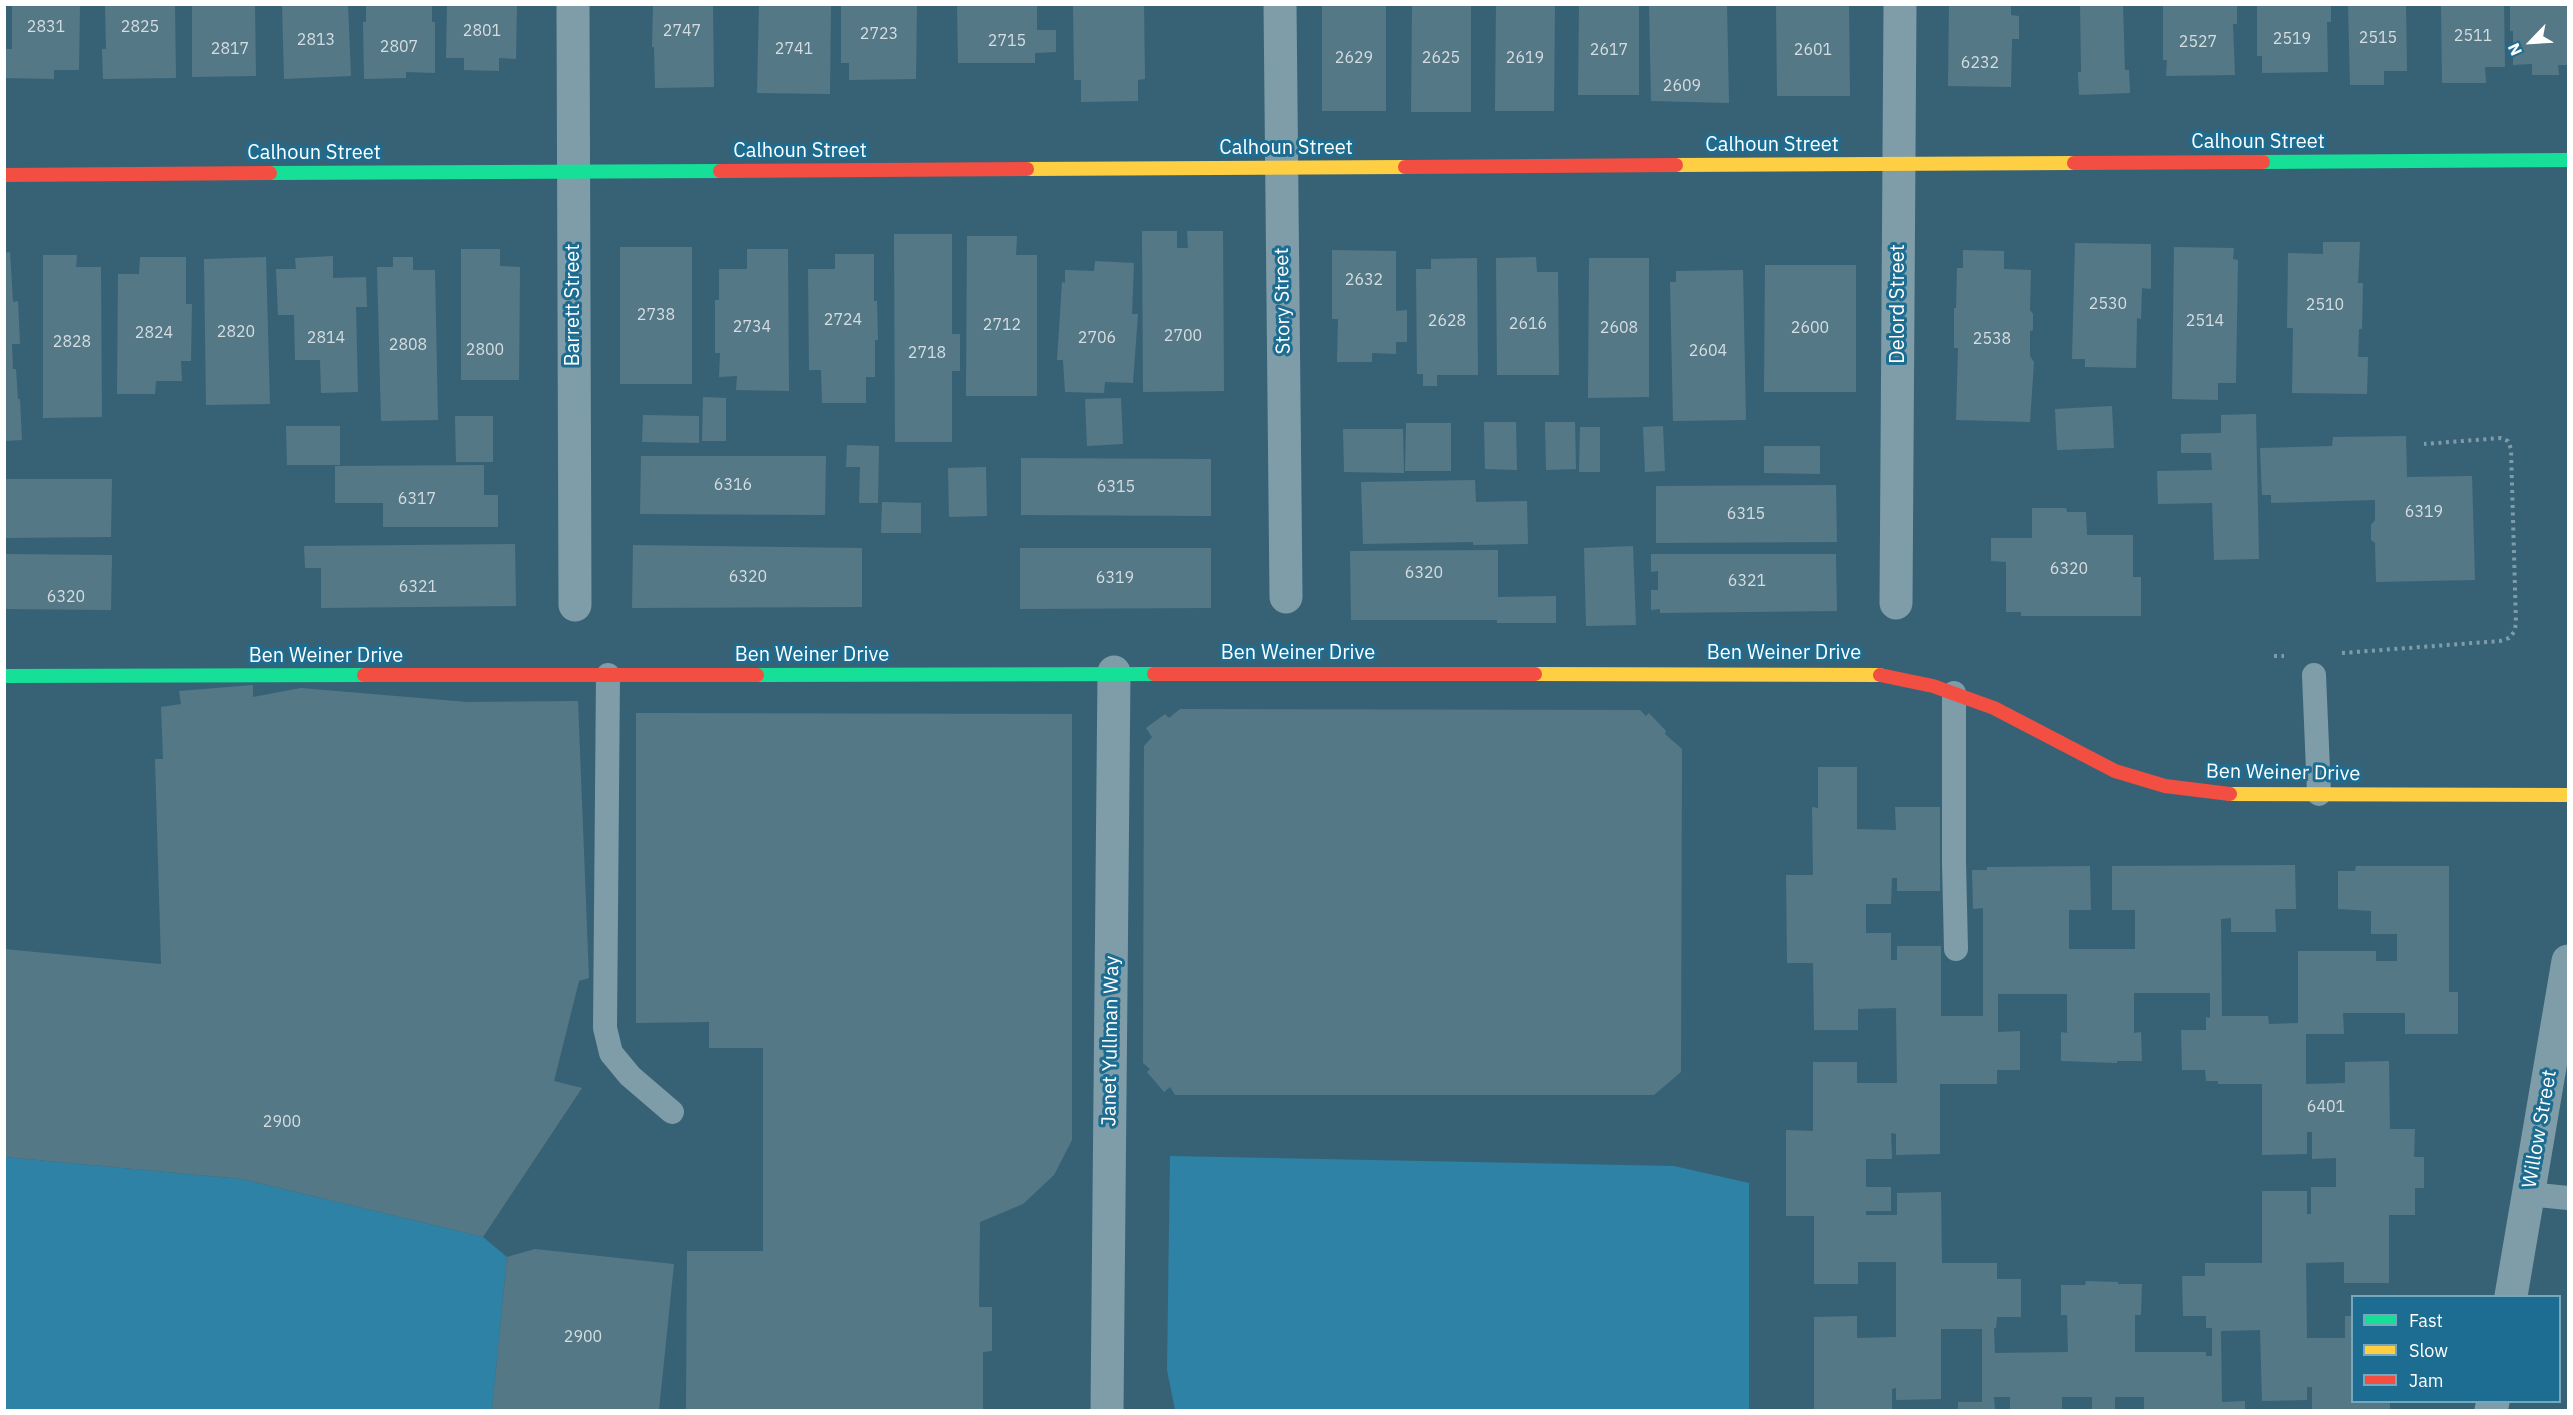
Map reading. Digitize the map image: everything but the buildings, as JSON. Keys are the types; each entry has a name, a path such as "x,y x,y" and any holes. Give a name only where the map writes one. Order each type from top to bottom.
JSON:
{"street":[{"name":"Barrett Street","path":"573,4 575,605"},
{"name":"Story Street","path":"1280,4 1286,597"},
{"name":"Delord Street","path":"1896,603 1900,4"},
{"name":"Calhoun Street","path":"4,175 2568,160"},
{"name":"Ben Weiner Drive","path":"4,676 1114,672 1872,673 1954,693 1994,708 2115,771 2165,786 2225,794 2568,795"},
{"name":"Janet Yullman Way","path":"1107,1410 1114,672"},
{"name":"Willow Street","path":"2511,1295 2568,961"}],"lane":[{"path":"608,675 605,1028 611,1053 630,1076 672,1112"},
{"path":"2314,675 2319,795"},
{"path":"1954,693 1956,949"},
{"path":"2528,1194 2568,1198"}],"path":[{"path":"2340,653 2500,641 2509,638 2514,632 2517,624 2511,449 2508,441 2501,438 2424,444"},
{"path":"2274,656 2285,656"}],"shaded area":[{"path":"1170,1156 1674,1166 1749,1183 1749,1410 1175,1410 1167,1370"},
{"path":"4,1157 242,1179 483,1237 507,1257 492,1410 5,1410"}],"traffic: fast":[{"path":"2263,162 2568,160"},
{"path":"270,173 720,171"},
{"path":"757,675 1154,674"},
{"path":"4,676 364,675"}],"traffic: slow":[{"path":"1676,165 2074,163"},
{"path":"1027,169 1405,167"},
{"path":"1535,674 1880,675"},
{"path":"2230,794 2568,795"}],"traffic: jam":[{"path":"2074,163 2263,162"},
{"path":"1405,167 1676,165"},
{"path":"720,171 1027,169"},
{"path":"4,175 270,173"},
{"path":"1154,674 1535,674"},
{"path":"364,675 757,675"},
{"path":"1880,675 1933,686 1994,708 2115,771 2165,786 2230,794"}]}
